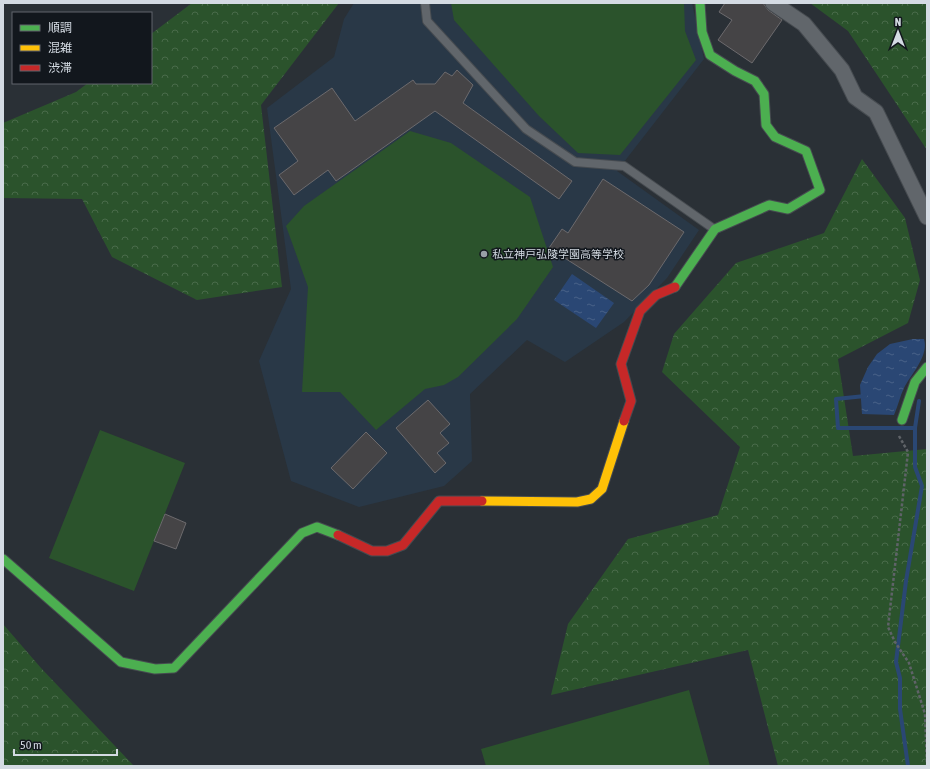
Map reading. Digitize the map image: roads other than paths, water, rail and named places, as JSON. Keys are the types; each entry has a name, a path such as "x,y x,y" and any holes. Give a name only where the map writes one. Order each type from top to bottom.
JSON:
{"street":[{"path":"3,559 121,662 155,669 174,668 302,533 317,527 332,532 372,551 387,551 403,545 439,501 578,502 591,499 602,490 631,401 620,364 640,311 656,295 676,286 715,229 769,205 788,209 820,190 806,151 775,137 766,125 764,94 754,81 735,72 710,55 702,32 700,3"},
{"path":"773,3 804,24 842,70 855,97 876,112 927,217"},
{"path":"902,420 915,382 927,367"}],"lane":[{"path":"424,3 426,21 526,129 575,162 624,166 715,229"}],"water":[{"path":"572,274 614,303 596,328 554,300"},
{"path":"913,339 924,339 924,352 919,364 901,394 894,415 862,414 860,385 868,367 877,354 890,344"}],"waterway":[{"path":"865,396 836,399 838,428 915,428 915,467 922,486 906,581 896,662 900,678 900,709 908,766"},
{"path":"915,428 919,401"}],"place":[{"name":"私立神戸弘陵学園高等学校","path":"484,254"}]}
